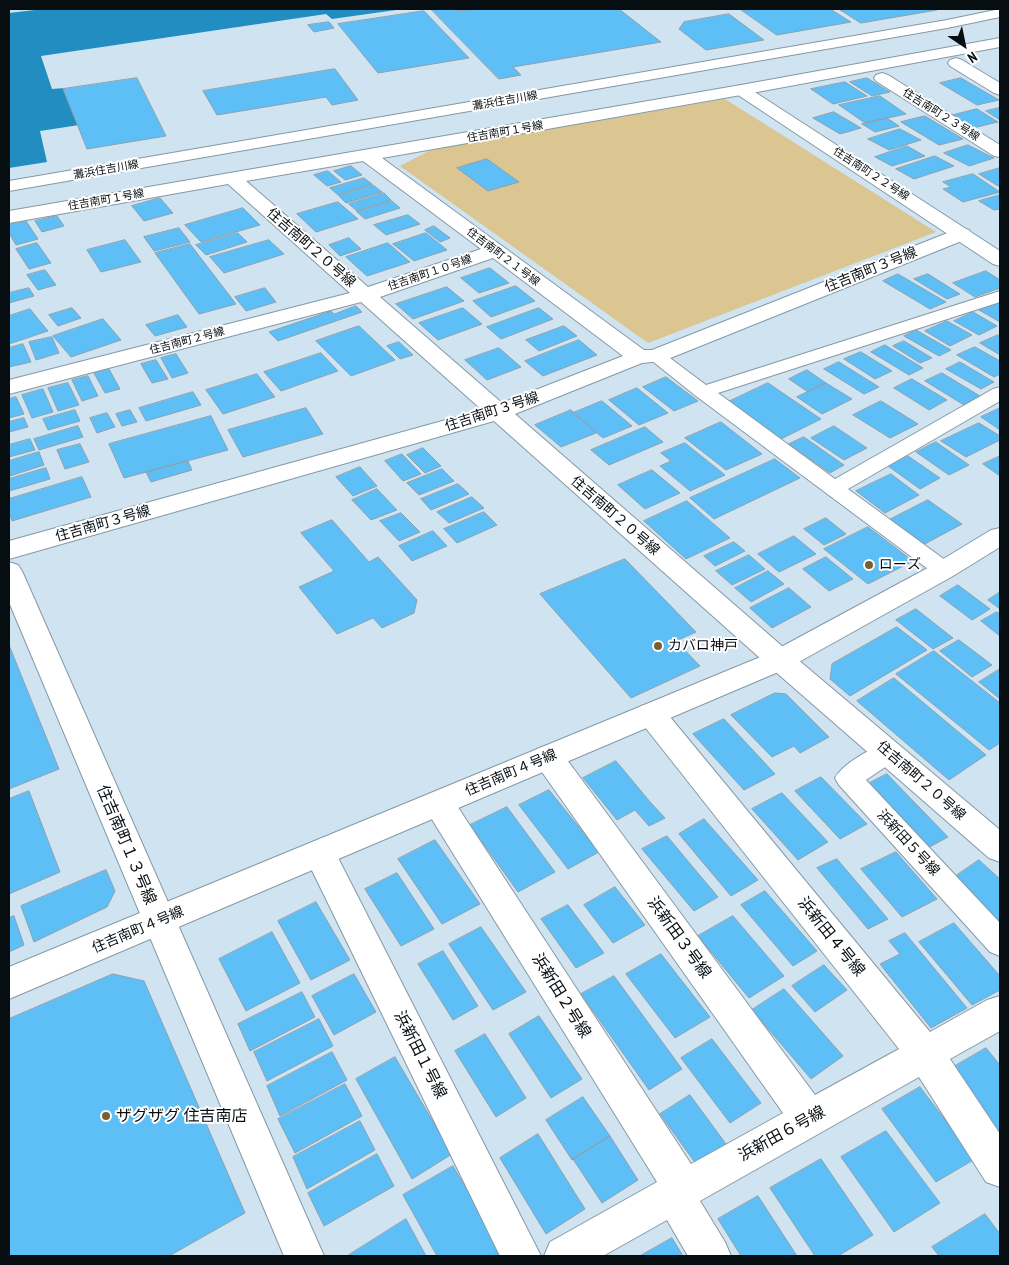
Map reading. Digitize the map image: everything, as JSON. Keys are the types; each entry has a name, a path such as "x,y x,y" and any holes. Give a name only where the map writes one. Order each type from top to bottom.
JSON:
{"street":[{"name":"灘浜住吉川線","path":"9,186 947,24 1000,12"},
{"name":"住吉南町１号線","path":"9,217 368,156 1000,42"},
{"path":"956,63 1000,90"},
{"name":"住吉南町２３号線","path":"882,78 1000,152"},
{"name":"住吉南町２２号線","path":"741,90 1000,260"},
{"name":"住吉南町２１号線","path":"368,156 494,250 647,357"},
{"name":"住吉南町２０号線","path":"233,179 780,660 999,846"},
{"name":"住吉南町３号線","path":"9,550 498,413 962,234"},
{"name":"住吉南町１０号線","path":"365,295 494,250"},
{"name":"住吉南町２号線","path":"9,387 365,295"},
{"name":"住吉南町４号線","path":"9,983 780,660 944,570 1000,536"},
{"name":"住吉南町１３号線","path":"9,571 304,1256"},
{"name":"浜新田４号線","path":"651,714 925,1054 1000,1168"},
{"name":"浜新田３号線","path":"548,757 810,1119"},
{"name":"浜新田２号線","path":"439,804 679,1192 711,1256"},
{"name":"浜新田１号線","path":"320,854 521,1256"},
{"name":"浜新田６号線","path":"564,1256 1000,1012"},
{"path":"1000,1177 998,1183 1000,1186"}],"lane":[{"path":"703,392 1000,296"},
{"path":"647,357 703,392 944,570"},
{"path":"834,488 1000,393"},
{"name":"浜新田５号線","path":"888,752 848,778 1000,943"}],"shaded area":[{"path":"725,99 936,232 648,343 400,166 433,149"}],"water":[{"path":"43,9 403,9 332,19 326,14 41,56 52,89 65,88 79,125 40,131 47,162 9,168 9,13"}],"building":[{"path":"431,9 455,9 458,11 475,9 619,9 661,42 513,67 521,75 499,79"},
{"path":"740,9 830,9 851,22 777,35"},
{"path":"839,9 936,9 937,10 861,23"},
{"path":"424,11 469,58 378,73 338,24"},
{"path":"729,14 764,40 706,50 679,29 684,22"},
{"path":"329,22 334,28 314,32 308,25"},
{"path":"335,69 358,100 332,105 326,97 217,115 203,91"},
{"path":"137,78 166,136 87,149 63,89"},
{"path":"867,78 890,92 872,96 850,82"},
{"path":"961,78 999,100 977,105 940,83"},
{"path":"845,82 867,96 833,104 811,89"},
{"path":"880,96 906,114 865,123 839,105"},
{"path":"999,108 1000,120 986,111"},
{"path":"977,109 998,122 973,128 953,115"},
{"path":"834,112 861,128 840,134 813,118"},
{"path":"925,116 963,139 939,145 901,122"},
{"path":"887,118 899,126 875,132 862,124"},
{"path":"900,129 921,140 889,150 868,139"},
{"path":"968,145 994,158 969,166 944,153"},
{"path":"907,146 925,156 892,166 875,157"},
{"path":"935,156 954,166 914,179 896,169"},
{"path":"487,159 519,182 488,191 457,168"},
{"path":"351,166 362,175 345,180 334,171"},
{"path":"1000,168 1000,186 979,174"},
{"path":"328,171 341,182 327,186 314,175"},
{"path":"973,174 1000,192 963,202 943,189 951,187 943,182"},
{"path":"364,178 372,184 338,195 330,188"},
{"path":"373,185 382,192 346,203 339,196"},
{"path":"384,193 391,200 357,211 349,204"},
{"path":"1000,195 1000,209 994,210 979,201"},
{"path":"160,198 173,213 144,221 132,206"},
{"path":"392,201 400,208 365,219 357,212"},
{"path":"338,202 358,219 316,232 297,214"},
{"path":"243,208 260,225 201,242 185,225"},
{"path":"408,215 420,224 386,235 374,225"},
{"path":"57,216 64,226 42,232 35,221"},
{"path":"26,221 38,239 16,245 9,233 9,225"},
{"path":"434,226 450,238 440,242 425,230"},
{"path":"179,228 190,242 154,251 144,237"},
{"path":"238,233 247,242 206,255 196,245"},
{"path":"426,233 447,250 414,261 393,244"},
{"path":"349,238 361,249 340,256 329,245"},
{"path":"125,240 141,262 101,272 87,250"},
{"path":"269,240 284,254 224,273 210,257"},
{"path":"37,243 51,263 29,269 16,249"},
{"path":"388,243 410,262 367,276 346,257"},
{"path":"190,244 236,304 199,314 155,253"},
{"path":"490,268 509,283 479,293 461,278"},
{"path":"45,270 56,285 38,290 27,275"},
{"path":"986,271 1000,280 1000,288 975,297 953,283"},
{"path":"898,274 946,302 930,309 883,281"},
{"path":"928,274 960,294 947,299 914,279"},
{"path":"516,286 535,301 491,317 473,301"},
{"path":"447,287 464,301 413,319 396,304"},
{"path":"29,288 34,296 9,303 9,293"},
{"path":"265,288 276,302 246,311 235,297"},
{"path":"1000,300 1000,322 979,310"},
{"path":"356,306 362,312 278,341 269,332 331,311 334,314"},
{"path":"72,308 81,318 58,326 49,315"},
{"path":"463,308 482,324 438,340 419,323"},
{"path":"539,308 553,319 501,339 487,327"},
{"path":"30,309 48,331 9,344 9,316"},
{"path":"973,312 997,326 979,335 954,321"},
{"path":"178,315 187,327 155,336 146,325"},
{"path":"103,319 121,340 71,357 53,336"},
{"path":"947,321 972,335 950,346 925,331"},
{"path":"359,326 395,360 351,376 316,341"},
{"path":"564,326 577,336 539,351 526,340"},
{"path":"916,330 951,350 939,356 904,336"},
{"path":"998,335 1000,336 1000,355 980,343"},
{"path":"52,337 59,353 36,360 29,342"},
{"path":"579,340 597,355 543,376 525,361"},
{"path":"904,341 932,358 920,363 893,346"},
{"path":"399,342 413,355 400,359 387,346"},
{"path":"23,344 31,362 9,367 9,348"},
{"path":"885,345 923,368 909,375 871,352"},
{"path":"975,347 1000,361 1000,374 994,377 957,355"},
{"path":"499,348 521,367 487,380 465,360"},
{"path":"861,352 892,371 875,379 844,359"},
{"path":"321,353 338,371 281,391 264,372"},
{"path":"176,354 188,373 172,378 161,358"},
{"path":"156,360 168,379 152,383 141,364"},
{"path":"839,362 879,387 864,394 824,369"},
{"path":"960,362 994,382 981,389 946,369"},
{"path":"109,369 120,389 105,393 94,373"},
{"path":"807,370 826,383 808,392 789,379"},
{"path":"942,373 980,396 964,405 925,381"},
{"path":"257,374 275,397 223,414 206,390"},
{"path":"88,376 98,396 82,401 72,380"},
{"path":"666,377 698,401 674,411 643,387"},
{"path":"912,379 947,400 929,410 894,388"},
{"path":"68,383 79,405 58,411 48,388"},
{"path":"768,383 821,419 781,439 728,402"},
{"path":"826,383 852,399 822,414 797,397"},
{"path":"637,388 668,413 639,425 609,400"},
{"path":"43,389 53,412 32,418 22,395"},
{"path":"193,392 201,405 146,421 139,408"},
{"path":"16,397 24,414 9,418 9,399"},
{"path":"602,401 632,426 603,438 573,413"},
{"path":"881,401 918,424 890,438 853,415"},
{"path":"306,408 323,434 243,457 228,430"},
{"path":"1000,408 1000,430 981,417"},
{"path":"75,410 80,421 48,430 43,419"},
{"path":"130,410 137,422 122,426 116,414"},
{"path":"571,410 596,433 561,447 535,425"},
{"path":"107,413 115,427 97,433 90,418"},
{"path":"211,416 228,450 124,478 109,444"},
{"path":"24,418 28,427 9,432 9,422"},
{"path":"721,422 762,454 726,470 685,438"},
{"path":"979,423 1000,436 1000,440 966,457 941,441"},
{"path":"78,426 83,437 39,450 34,439"},
{"path":"834,426 867,448 844,460 811,438"},
{"path":"645,427 663,442 609,465 591,450"},
{"path":"804,437 844,465 830,473 789,444"},
{"path":"30,439 35,450 9,457 9,445"},
{"path":"936,442 969,465 949,475 916,452"},
{"path":"685,443 725,475 690,491 660,466 671,461 661,453"},
{"path":"80,444 89,462 65,469 57,450"},
{"path":"423,448 441,466 425,473 407,455"},
{"path":"39,452 44,465 10,476 9,461"},
{"path":"402,454 421,474 403,481 385,461"},
{"path":"908,456 940,478 920,489 888,466"},
{"path":"1000,456 1000,476 983,464"},
{"path":"775,459 800,478 714,519 690,498"},
{"path":"188,461 192,470 151,482 146,472"},
{"path":"360,467 377,486 353,496 336,477"},
{"path":"46,468 50,479 9,491 9,479"},
{"path":"442,469 454,481 419,495 407,483"},
{"path":"652,470 680,493 645,509 618,485"},
{"path":"891,474 919,495 885,513 856,491"},
{"path":"82,477 91,497 12,521 9,512 9,499"},
{"path":"458,484 469,494 431,510 421,499"},
{"path":"377,489 397,510 371,520 352,500"},
{"path":"472,497 484,508 449,523 437,512"},
{"path":"928,500 962,524 923,545 889,520"},
{"path":"687,501 730,538 686,559 644,521"},
{"path":"484,512 497,525 457,543 444,529"},
{"path":"401,513 420,532 399,541 380,521"},
{"path":"826,518 846,534 824,545 804,529"},
{"path":"332,520 369,562 378,557 417,600 414,613 382,628 373,618 337,634 299,587 334,571 301,533"},
{"path":"868,527 913,561 868,584 824,549"},
{"path":"433,531 447,546 412,561 399,546"},
{"path":"794,536 816,554 779,572 758,554"},
{"path":"734,542 745,551 715,566 704,556"},
{"path":"749,555 765,569 732,585 716,571"},
{"path":"826,557 853,579 829,591 803,569"},
{"path":"625,559 696,632 676,641 700,666 631,698 540,594"},
{"path":"768,571 784,584 751,602 735,588"},
{"path":"958,585 990,609 972,620 940,596"},
{"path":"789,588 811,607 772,628 750,608"},
{"path":"1000,592 1000,609 988,600"},
{"path":"916,609 953,638 933,649 896,620"},
{"path":"997,612 1000,614 1000,636 981,621"},
{"path":"897,627 927,650 850,696 830,679 832,664"},
{"path":"959,640 992,665 972,677 940,651"},
{"path":"9,645 59,769 9,789"},
{"path":"934,651 1000,703 1000,743 989,750 896,674"},
{"path":"1000,669 1000,699 979,682"},
{"path":"894,678 986,755 949,780 857,701"},
{"path":"775,693 786,694 829,737 800,753 794,746 772,757 731,715"},
{"path":"724,719 775,774 744,790 693,734"},
{"path":"616,761 665,818 649,826 635,810 617,820 583,778"},
{"path":"887,774 948,837 924,850 864,786"},
{"path":"821,777 867,824 840,839 795,791"},
{"path":"549,790 599,852 568,869 519,805"},
{"path":"29,791 60,872 9,894 9,799"},
{"path":"782,793 828,842 798,860 752,809"},
{"path":"507,807 555,872 518,892 470,825"},
{"path":"704,819 758,880 731,896 679,834"},
{"path":"667,836 718,897 694,911 642,849"},
{"path":"435,840 480,904 442,924 398,859"},
{"path":"896,852 937,899 902,917 861,869"},
{"path":"837,859 888,919 868,929 817,868"},
{"path":"979,860 1000,879 1000,926 950,880"},
{"path":"106,870 115,891 107,907 34,942 21,906"},
{"path":"397,873 434,929 401,946 365,889"},
{"path":"615,887 645,925 613,943 584,905"},
{"path":"765,891 817,951 793,966 741,905"},
{"path":"316,902 350,960 311,980 278,921"},
{"path":"568,905 604,953 576,968 541,919"},
{"path":"14,916 24,945 9,952 9,918"},
{"path":"733,916 784,976 749,998 698,936"},
{"path":"954,923 1000,976 1000,990 972,1005 919,942"},
{"path":"481,927 526,992 493,1010 449,944"},
{"path":"272,932 300,983 246,1011 219,959"},
{"path":"905,933 967,1008 931,1028 880,964 900,954 889,941"},
{"path":"443,951 478,1006 453,1020 418,964"},
{"path":"661,954 710,1017 675,1038 626,974"},
{"path":"824,965 847,990 815,1012 792,986"},
{"name":"ザグザグ 住吉南店","path":"113,974 144,981 245,1213 169,1256 9,1256 9,1019"},
{"path":"354,974 376,1012 334,1035 312,996"},
{"path":"614,976 682,1069 649,1090 581,994"},
{"path":"784,989 843,1056 811,1079 752,1010"},
{"path":"302,992 315,1017 250,1051 238,1024"},
{"path":"539,1016 582,1079 551,1098 509,1034"},
{"path":"319,1019 333,1046 267,1081 254,1052"},
{"path":"485,1034 526,1098 496,1117 455,1051"},
{"path":"712,1039 761,1103 730,1123 681,1058"},
{"path":"986,1048 1000,1065 1000,1133 950,1069"},
{"path":"332,1052 347,1080 280,1116 267,1086"},
{"path":"395,1057 452,1154 412,1179 356,1079"},
{"path":"345,1084 362,1116 295,1153 278,1119"},
{"path":"920,1087 975,1159 936,1182 882,1109"},
{"path":"690,1095 726,1144 696,1164 660,1114"},
{"path":"583,1097 610,1136 572,1160 546,1120"},
{"path":"360,1121 375,1150 307,1189 293,1157"},
{"path":"886,1131 940,1203 894,1232 841,1157"},
{"path":"538,1134 585,1209 546,1234 500,1158"},
{"path":"610,1136 638,1180 602,1203 573,1159"},
{"path":"377,1154 394,1186 324,1226 308,1193"},
{"path":"821,1159 873,1235 838,1256 815,1256 770,1188"},
{"path":"453,1166 506,1256 437,1256 403,1195"},
{"path":"758,1196 797,1256 741,1256 718,1219"},
{"path":"985,1214 1000,1234 1000,1256 939,1256 932,1247"},
{"path":"406,1219 426,1256 349,1255"},
{"path":"672,1238 683,1256 640,1256"}],"place":[{"name":"ローズ","path":"869,565"},
{"name":"カバロ神戸","path":"658,646"},
{"name":"ザグザグ 住吉南店","path":"106,1116"}]}
